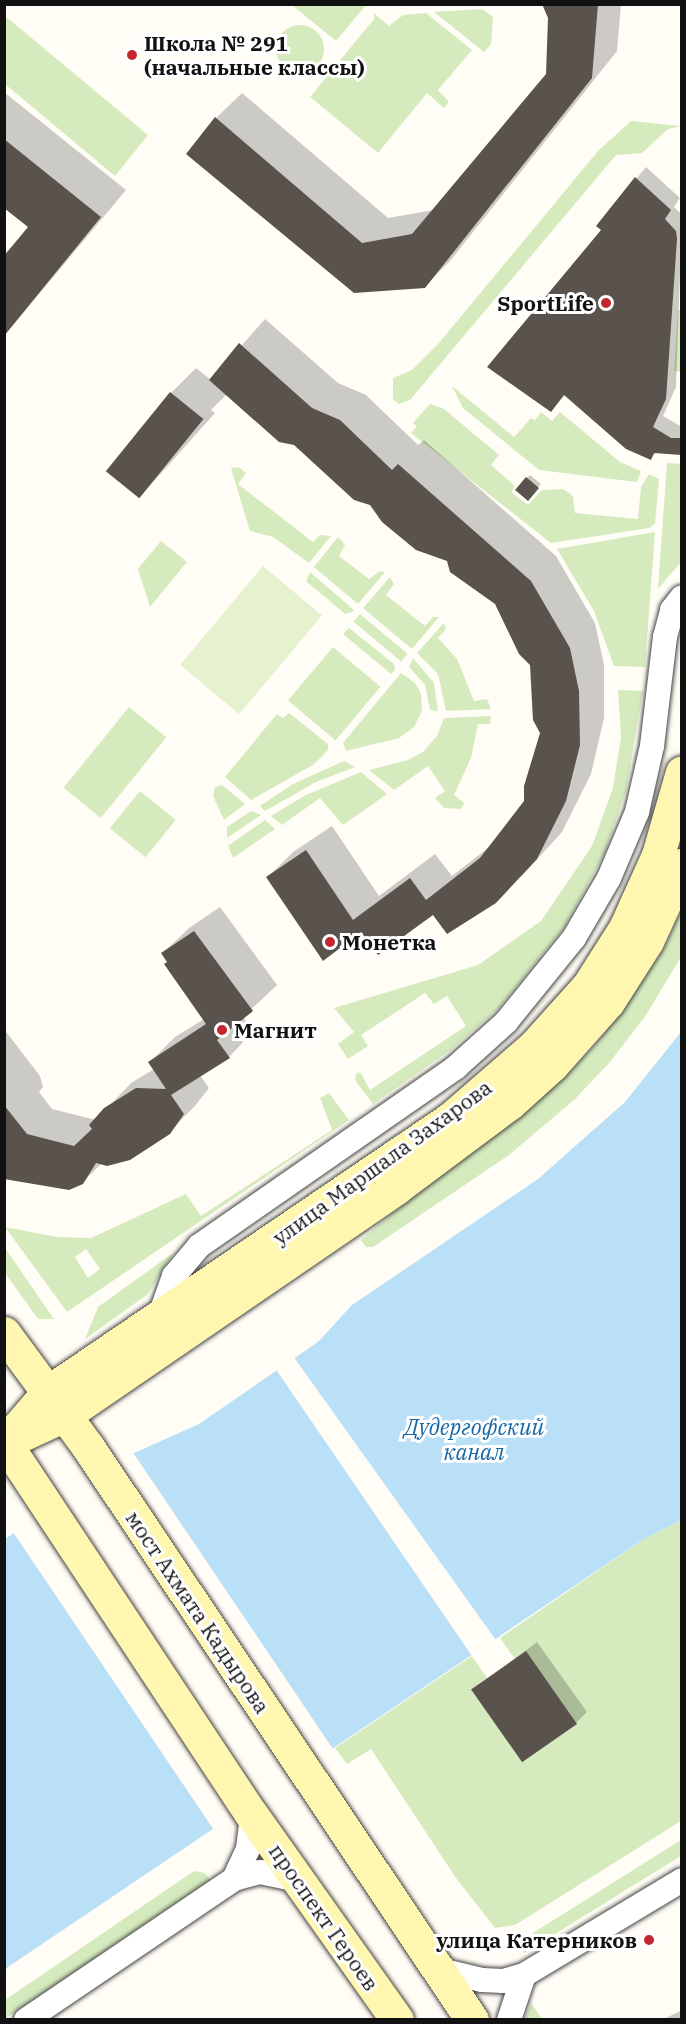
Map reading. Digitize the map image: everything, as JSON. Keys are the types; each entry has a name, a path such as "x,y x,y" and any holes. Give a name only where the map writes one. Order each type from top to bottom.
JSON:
{"street":[{"path":"159,1318 174,1276 199,1246 455,1068 506,1022 574,938 609,878 637,812 652,746 665,637 672,610 681,597"},
{"name":"улица Маршала Захарова","path":"5,1442 57,1403 159,1318 450,1119 535,1045 588,986 625,928 658,855 681,772"},
{"name":"улица Маршала Захарова","path":"57,1403 404,1183 501,1110 552,1065 620,984 647,941 681,865"},
{"path":"4,1334 57,1403"},
{"name":"мост Ахмата Кадырова","path":"57,1403 440,1970"},
{"path":"5,1442 252,1815 248,1849 234,1879"},
{"name":"проспект Героев","path":"252,1815 397,2019"},
{"path":"26,2019 234,1879 260,1872 298,1880"},
{"path":"440,1970 482,1980 524,1975 681,1880"},
{"path":"440,1970 472,2019"},
{"path":"509,2019 524,1975"}],"green space":[{"path":"292,5 366,5 336,41"},
{"path":"482,9 493,17 491,44 484,52 434,12"},
{"path":"374,13 389,26 403,15 426,13 472,50 438,90 449,102 444,108 427,93 378,153 310,97 374,19"},
{"path":"5,16 148,135 115,176 5,84"},
{"path":"300,25 317,32 324,49 317,66 300,73 283,66 276,49 283,32"},
{"path":"631,121 681,126 668,129 642,153 616,155 410,400 399,404 393,399 393,378 412,370 439,343 598,151"},
{"path":"678,310 681,310 681,372 674,371"},
{"path":"452,386 514,437 531,418 535,420 541,412 552,421 560,412 620,462 641,471 637,482 539,470 463,408"},
{"path":"430,404 444,409 499,455 491,465 515,486 511,492 528,505 542,490 563,489 573,496 575,513 638,519 641,487 649,474 659,479 655,524 649,528 551,543 411,433 417,426 413,423"},
{"path":"667,463 681,464 681,562 658,589"},
{"path":"239,467 246,473 238,484 313,542 320,535 331,536 309,563 273,537 250,531 231,468"},
{"path":"655,532 645,667 614,666 594,611 557,549"},
{"path":"338,537 345,545 339,556 369,579 380,571 385,572 358,604 314,567"},
{"path":"161,541 187,562 150,607 138,569"},
{"path":"263,566 322,615 239,714 180,665"},
{"path":"310,572 354,610 345,614 306,581"},
{"path":"390,577 394,584 386,595 425,626 433,617 439,617 412,649 363,608"},
{"path":"360,614 407,654 401,662 354,622"},
{"path":"444,623 446,629 438,638 457,659 474,701 487,699 491,709 446,711 438,674 417,653"},
{"path":"349,628 394,664 395,670 391,674 343,634"},
{"path":"333,647 380,687 335,740 288,701"},
{"path":"413,658 434,683 438,711 430,710 425,685 409,667"},
{"path":"401,673 415,683 421,694 422,711 414,727 399,738 346,751 343,743"},
{"path":"618,690 643,691 626,791 605,852 565,926 499,1008 448,1052 373,1104 355,1080 356,1074 360,1072 370,1090 466,1026 447,996 434,1004 425,993 361,1035 368,1046 348,1059 338,1044 354,1032 334,1008 478,965 541,921 592,846 613,788 621,737"},
{"path":"129,707 166,737 101,818 64,788"},
{"path":"289,713 328,744 328,750 313,765 251,800 225,777 277,714 283,718"},
{"path":"491,716 490,724 478,724 471,758 454,795 464,803 461,809 444,808 435,798 445,791 428,766 394,790 369,770 408,760 423,752 437,736 444,718"},
{"path":"344,761 355,767 316,782 265,811 260,806 293,784"},
{"path":"361,772 387,794 343,825 320,798 282,825 271,816 306,795"},
{"path":"222,785 245,804 224,820 213,796 215,787"},
{"path":"140,791 176,820 146,857 110,828"},
{"path":"251,811 261,815 227,838 227,827"},
{"path":"265,820 275,829 233,858 228,846"},
{"path":"681,912 681,957 646,1015 610,1062 574,1100 509,1155 373,1247 366,1247 361,1240 434,1178 558,1084 591,1050 627,1005 665,946"},
{"path":"329,1093 349,1120 67,1312 5,1227 57,1237 91,1238 186,1194 201,1216 332,1130 320,1098","holes":["86,1249 100,1269 88,1278 75,1257"]},
{"path":"5,1248 54,1319 38,1319 5,1273"},
{"path":"173,1253 148,1294 85,1339 98,1307"},
{"path":"681,1520 681,1821 515,1925 495,1928 456,1878 371,1749 347,1764 335,1748 472,1656 487,1678 472,1690 523,1762 577,1724 526,1652 515,1659 500,1638 641,1541"},
{"path":"681,1840 681,1856 524,1953 517,1943"},
{"path":"194,1871 205,1873 210,1880 5,2019 5,2000"},
{"path":"531,2003 542,2019 525,2019"}],"water":[{"name":"Дудергофский канал","path":"681,1032 681,1520 641,1541 5,1969 5,1539 132,1454 199,1424 318,1342 352,1305 538,1179 625,1102"}],"pier":[{"path":"293,1356 498,1643 474,1659 275,1368"},
{"path":"132,1451 335,1752 216,1832 13,1532"}],"building":[{"path":"542,4 598,4 592,78 425,288 354,293 186,154 215,117 362,243 412,234 546,74 548,18"},
{"path":"4,139 101,217 4,336 4,256 28,227 4,208"},
{"name":"SportLife","path":"635,177 671,210 665,219 676,231 677,239 666,399 653,427 671,438 681,438 681,455 654,453 651,460 626,449 564,395 551,412 487,367 601,230 596,226"},
{"path":"239,343 312,408 340,420 392,470 398,464 531,581 570,648 579,691 580,745 566,801 537,859 496,903 447,934 433,915 378,955 361,932 323,961 266,877 306,850 353,920 410,878 426,900 480,858 524,801 524,786 540,733 533,720 530,665 519,654 495,604 450,572 447,561 416,550 382,522 370,505 354,500 294,445 279,442 209,380"},
{"path":"170,392 203,419 139,498 106,471"},
{"path":"526,477 539,488 528,501 515,490"},
{"path":"194,931 253,1011 217,1040 230,1058 171,1095 184,1114 170,1134 130,1160 107,1166 96,1163 83,1184 69,1190 4,1179 4,1105 27,1134 74,1146 92,1129 89,1125 104,1108 136,1088 166,1089 148,1062 206,1024 164,964 167,962 161,953"},
{"path":"526,1651 577,1724 522,1762 471,1689"}],"place":[{"name":"Школа № 291 (начальные классы)","path":"132,55"},
{"name":"SportLife","path":"606,303"},
{"name":"Монетка","path":"330,942"},
{"name":"Магнит","path":"222,1030"},
{"name":"улица Катерников","path":"649,1940"}]}
